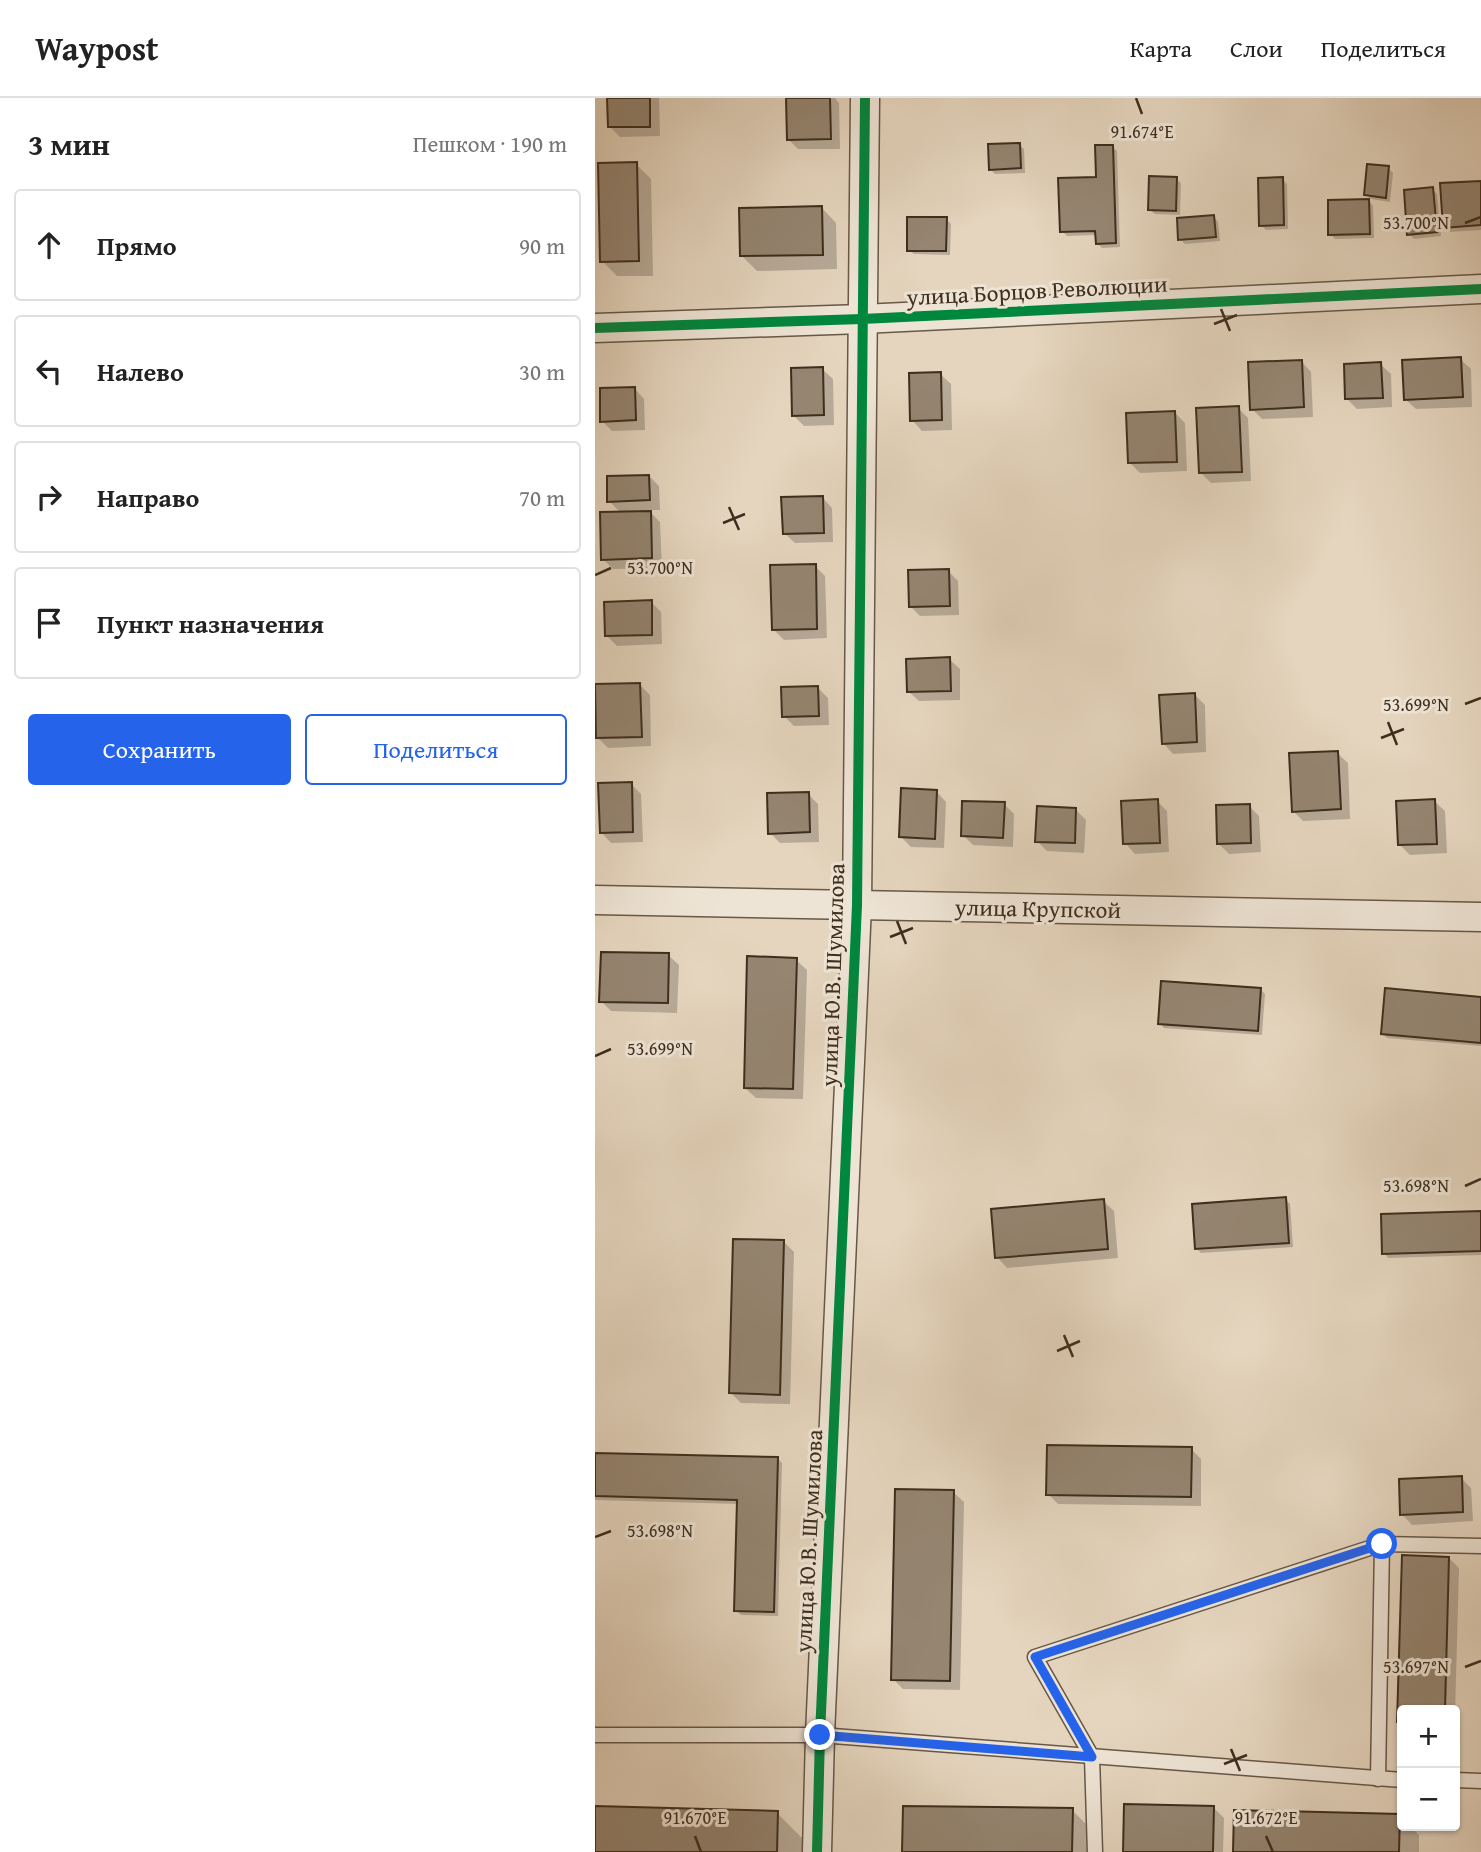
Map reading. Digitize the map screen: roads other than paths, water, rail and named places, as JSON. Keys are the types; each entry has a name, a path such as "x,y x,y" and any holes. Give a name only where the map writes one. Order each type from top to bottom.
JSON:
{"street":[{"name":"улица Ю.В. Шумилова","path":"817,1852 857,905 865,98"},
{"name":"улица Борцов Революции","path":"595,328 862,319 1481,289"},
{"name":"улица Крупской","path":"595,900 1481,916"}],"lane":[{"path":"1095,1852 1092,1757 1035,1657 1382,1544 1481,1546"},
{"path":"1378,1779 1382,1544"},
{"path":"595,1735 820,1735 1397,1780"},
{"path":"1460,1780 1481,1781"}]}
